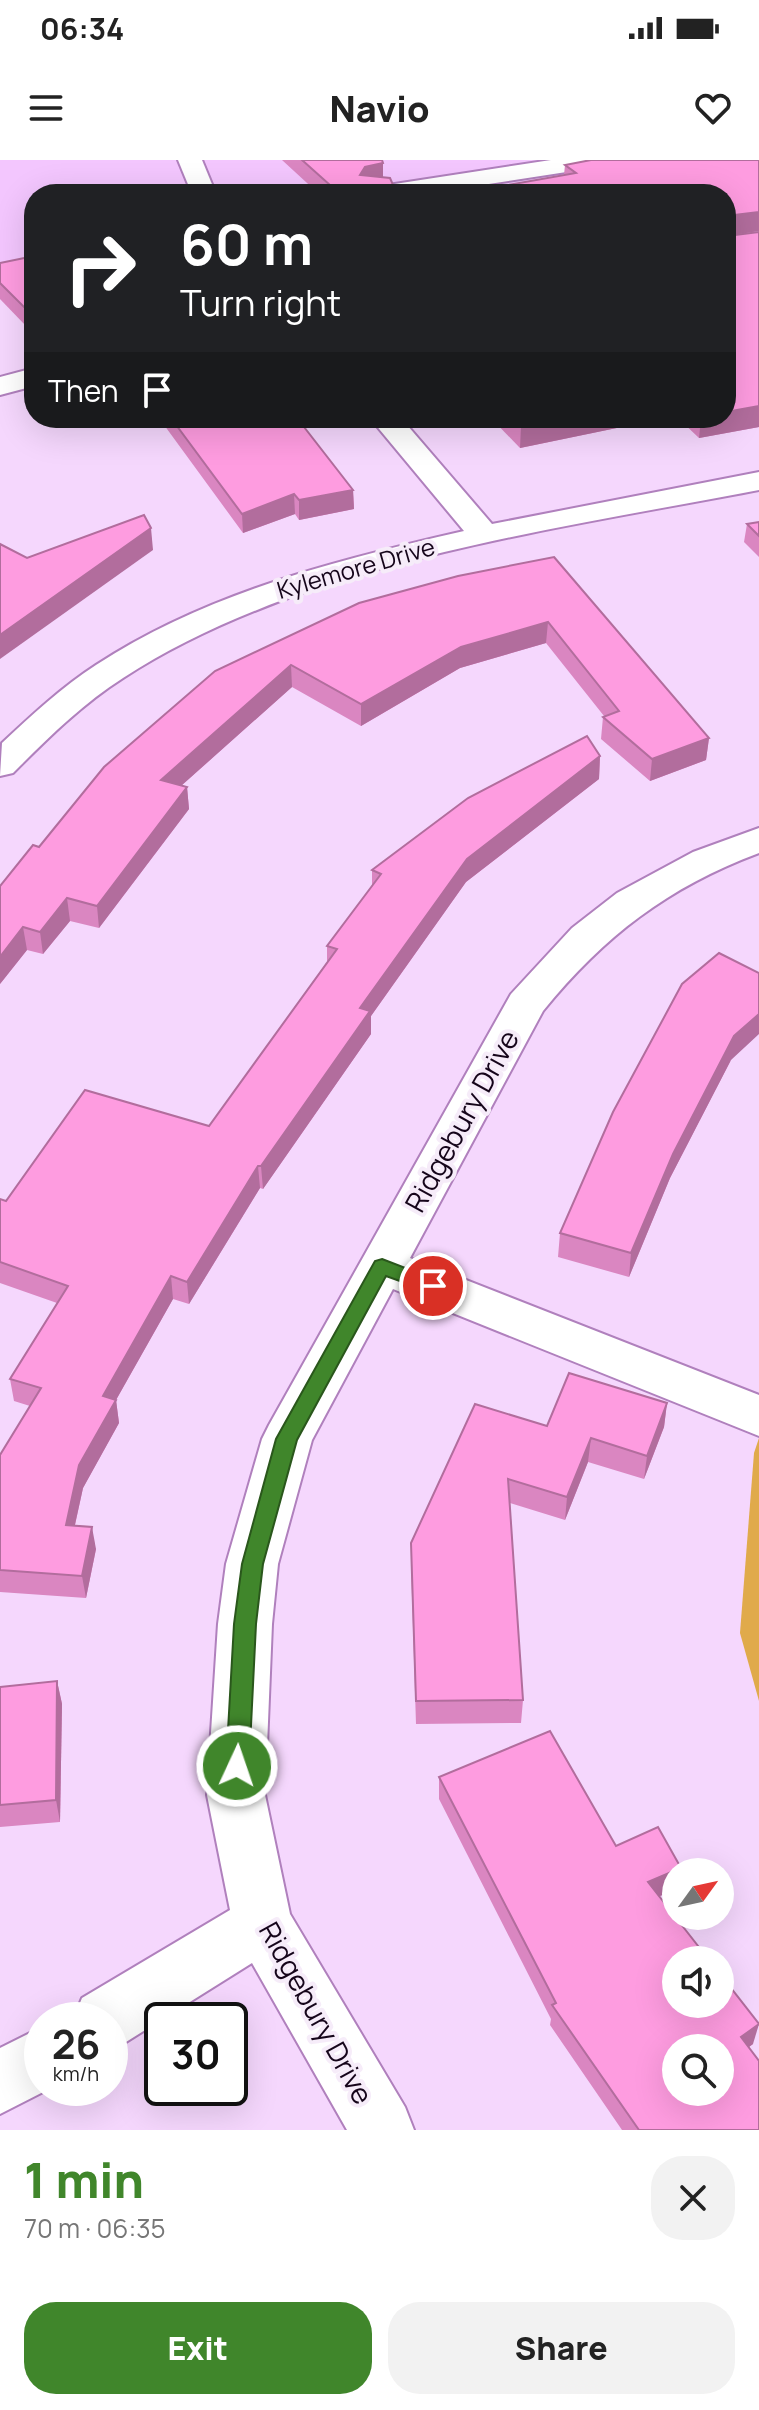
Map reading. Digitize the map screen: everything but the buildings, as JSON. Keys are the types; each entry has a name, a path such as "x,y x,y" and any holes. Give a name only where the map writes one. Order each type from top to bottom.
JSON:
{"street":[{"path":"190,160 200,184"},
{"path":"441,184 599,160"},
{"path":"0,386 24,380"},
{"path":"393,428 483,534"},
{"name":"Kylemore Drive","path":"0,765 55,711 85,688 125,661 211,616 320,577 483,534 759,481"},
{"name":"Ridgebury Drive","path":"382,2130 262,1923 236,1795 245,1624 252,1564 287,1439 526,1004 566,956 613,915 690,868 759,840"},
{"path":"382,1266 759,1416"},
{"path":"128,2005 262,1923"},
{"path":"0,2083 24,2069"}],"shaded area":[{"path":"0,160 673,160 524,184 24,184 24,265 0,269"},
{"path":"759,1438 759,1701 740,1633 754,1453"}],"route":[{"path":"237,1766 245,1624 252,1564 287,1439 382,1266 433,1286"}]}
